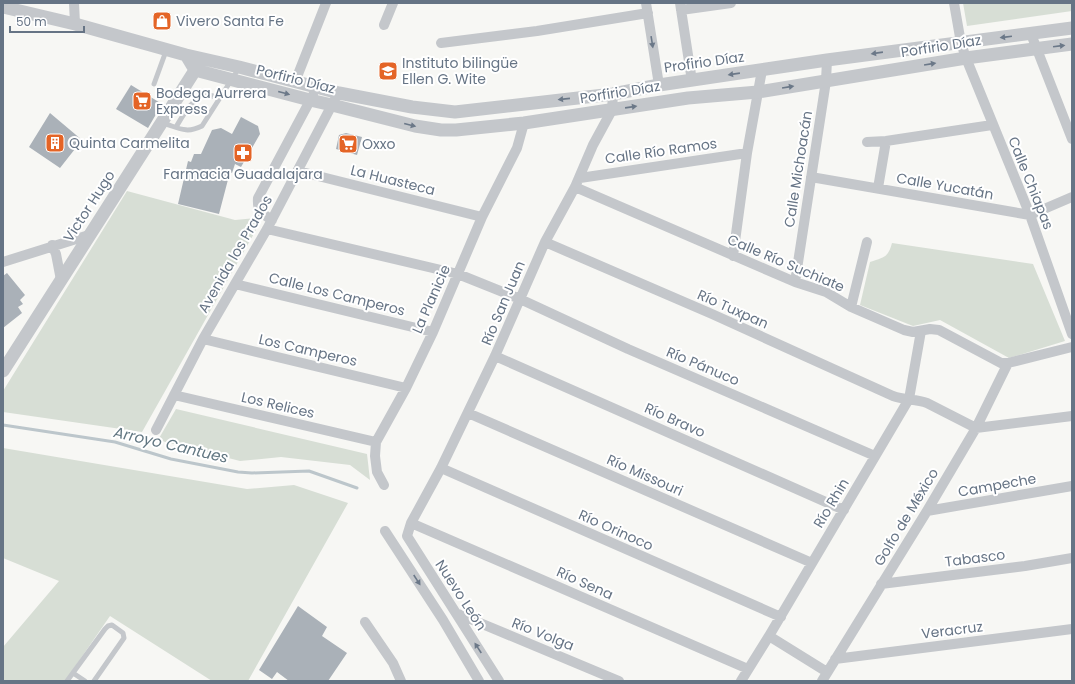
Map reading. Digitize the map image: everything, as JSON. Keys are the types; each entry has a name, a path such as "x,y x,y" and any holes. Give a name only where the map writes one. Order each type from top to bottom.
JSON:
{"street":[{"path":"74,3 75,24"},
{"path":"294,82 326,3"},
{"path":"384,25 393,3"},
{"path":"692,81 680,7 731,3"},
{"name":"Calle Chiapas","path":"954,3 961,43 966,58 992,125 1030,215 1072,334"},
{"name":"Porfirio Díaz","path":"3,7 75,24 166,50 239,67 294,82"},
{"path":"441,43 537,31 647,8 659,85"},
{"name":"Profirio Díaz","path":"294,82 339,93 412,107 454,112 613,94 659,85 827,60 1072,28"},
{"path":"1031,34 1072,139"},
{"name":"Porfirio Díaz","path":"195,70 415,126 441,130 456,130 524,123 688,98 758,92 966,58 1072,44"},
{"path":"186,55 195,70"},
{"name":"Victor Hugo","path":"3,371 162,122 182,104 195,70 202,58"},
{"name":"Calle Michoacán","path":"795,282 826,81 827,60"},
{"path":"732,256 747,153 762,70"},
{"path":"269,224 257,206 258,198 317,87"},
{"name":"Avenida los Prados","path":"156,430 203,339 298,172 339,93"},
{"name":"Río San Juan","path":"411,523 468,413 495,356 545,242 580,178 593,145 612,110 613,94"},
{"name":"La Planicie","path":"384,485 377,472 375,456 376,442 406,388 433,332 482,217 517,148 524,123"},
{"path":"867,142 886,141 992,125"},
{"path":"878,188 886,141"},
{"name":"Calle Río Ramos","path":"580,178 747,153"},
{"name":"La Huasteca","path":"298,172 482,217"},
{"name":"Calle Yucatán","path":"811,177 1030,215"},
{"name":"Calle Río Suchiate","path":"575,187 732,256 795,282 826,292 851,307 904,330 912,332 930,329 939,330 994,360 1008,363"},
{"path":"1030,215 1072,197"},
{"name":"Río Pánuco","path":"269,224 458,274 520,299 628,349 875,456"},
{"path":"3,262 89,235"},
{"name":"Río Tuxpan","path":"545,242 704,311 893,396 901,399 919,400 927,403 976,428"},
{"path":"851,307 867,242"},
{"path":"52,246 56,254 61,280"},
{"name":"Calle Los Camperos","path":"235,284 433,332"},
{"name":"Río Rhin","path":"741,681 781,617 909,400 921,331"},
{"name":"Los Camperos","path":"203,339 406,388"},
{"path":"1008,363 1072,347"},
{"name":"Río Bravo","path":"495,356 844,510"},
{"name":"Golfo de México","path":"822,681 927,511 976,428 1008,363"},
{"name":"Los Relices","path":"174,395 376,442"},
{"name":"Río Missouri","path":"468,413 812,563"},
{"path":"976,428 1072,416"},
{"name":"Río Orinoco","path":"440,468 781,617"},
{"name":"Campeche","path":"927,511 1072,486"},
{"path":"395,547 407,536 411,523"},
{"name":"Río Sena","path":"411,523 748,669"},
{"name":"Nuevo León","path":"386,531 480,681"},
{"name":"Nuevo León","path":"407,536 499,681"},
{"name":"Tabasco","path":"881,584 1025,566 1072,558"},
{"name":"Río Volga","path":"456,613 618,681"},
{"path":"365,622 393,663 400,681"},
{"name":"Veracruz","path":"835,659 1072,628"},
{"path":"769,636 827,672"}],"lane":[{"path":"154,84 166,50"},
{"path":"162,122 186,131 194,130 202,126 239,67"},
{"path":"176,127 182,104 206,94 219,98"},
{"path":"67,681 105,629 112,625 124,633 124,638 94,681"},
{"path":"73,673 85,681"}],"shaded area":[{"path":"963,3 1072,3 1072,11 967,26"},
{"path":"127,191 235,220 257,218 256,230 142,432 3,412 3,391"},
{"path":"892,243 1033,264 1065,341 1009,358 940,320 913,326 860,305 870,262 885,256 889,252"},
{"path":"176,409 367,454 370,480 350,465 281,457 240,461 158,440"},
{"path":"3,448 247,489 294,485 348,503 248,681 212,681 110,616 65,681 3,681 3,647 59,581 3,558"}],"building":[{"path":"131,85 162,104 148,128 116,109"},
{"name":"Quinta Carmelita","path":"50,113 82,140 60,168 29,147"},
{"path":"241,117 258,126 260,134 241,167 235,164 232,173 230,172 219,214 178,204 188,161 191,162 194,154 201,154 212,130 221,128 232,134"},
{"path":"346,133 362,137 357,155 336,149 339,135"},
{"path":"7,273 25,295 20,300 23,304 18,307 22,313 3,328 3,276"},
{"path":"298,606 327,627 322,636 347,653 328,681 289,681 277,672 272,679 259,670"}],"waterway":[{"name":"Arroyo Cantues","path":"3,425 115,442 171,459 238,472 309,471 357,488"}],"place":[{"name":"Vivero Santa Fe","path":"162,21"},
{"name":"Instituto bilingüe Ellen G. Wite","path":"388,71"},
{"name":"Bodega Aurrera Express","path":"142,101"},
{"name":"Quinta Carmelita","path":"55,143"},
{"name":"Oxxo","path":"348,144"},
{"name":"Farmacia Guadalajara","path":"243,153"}]}
